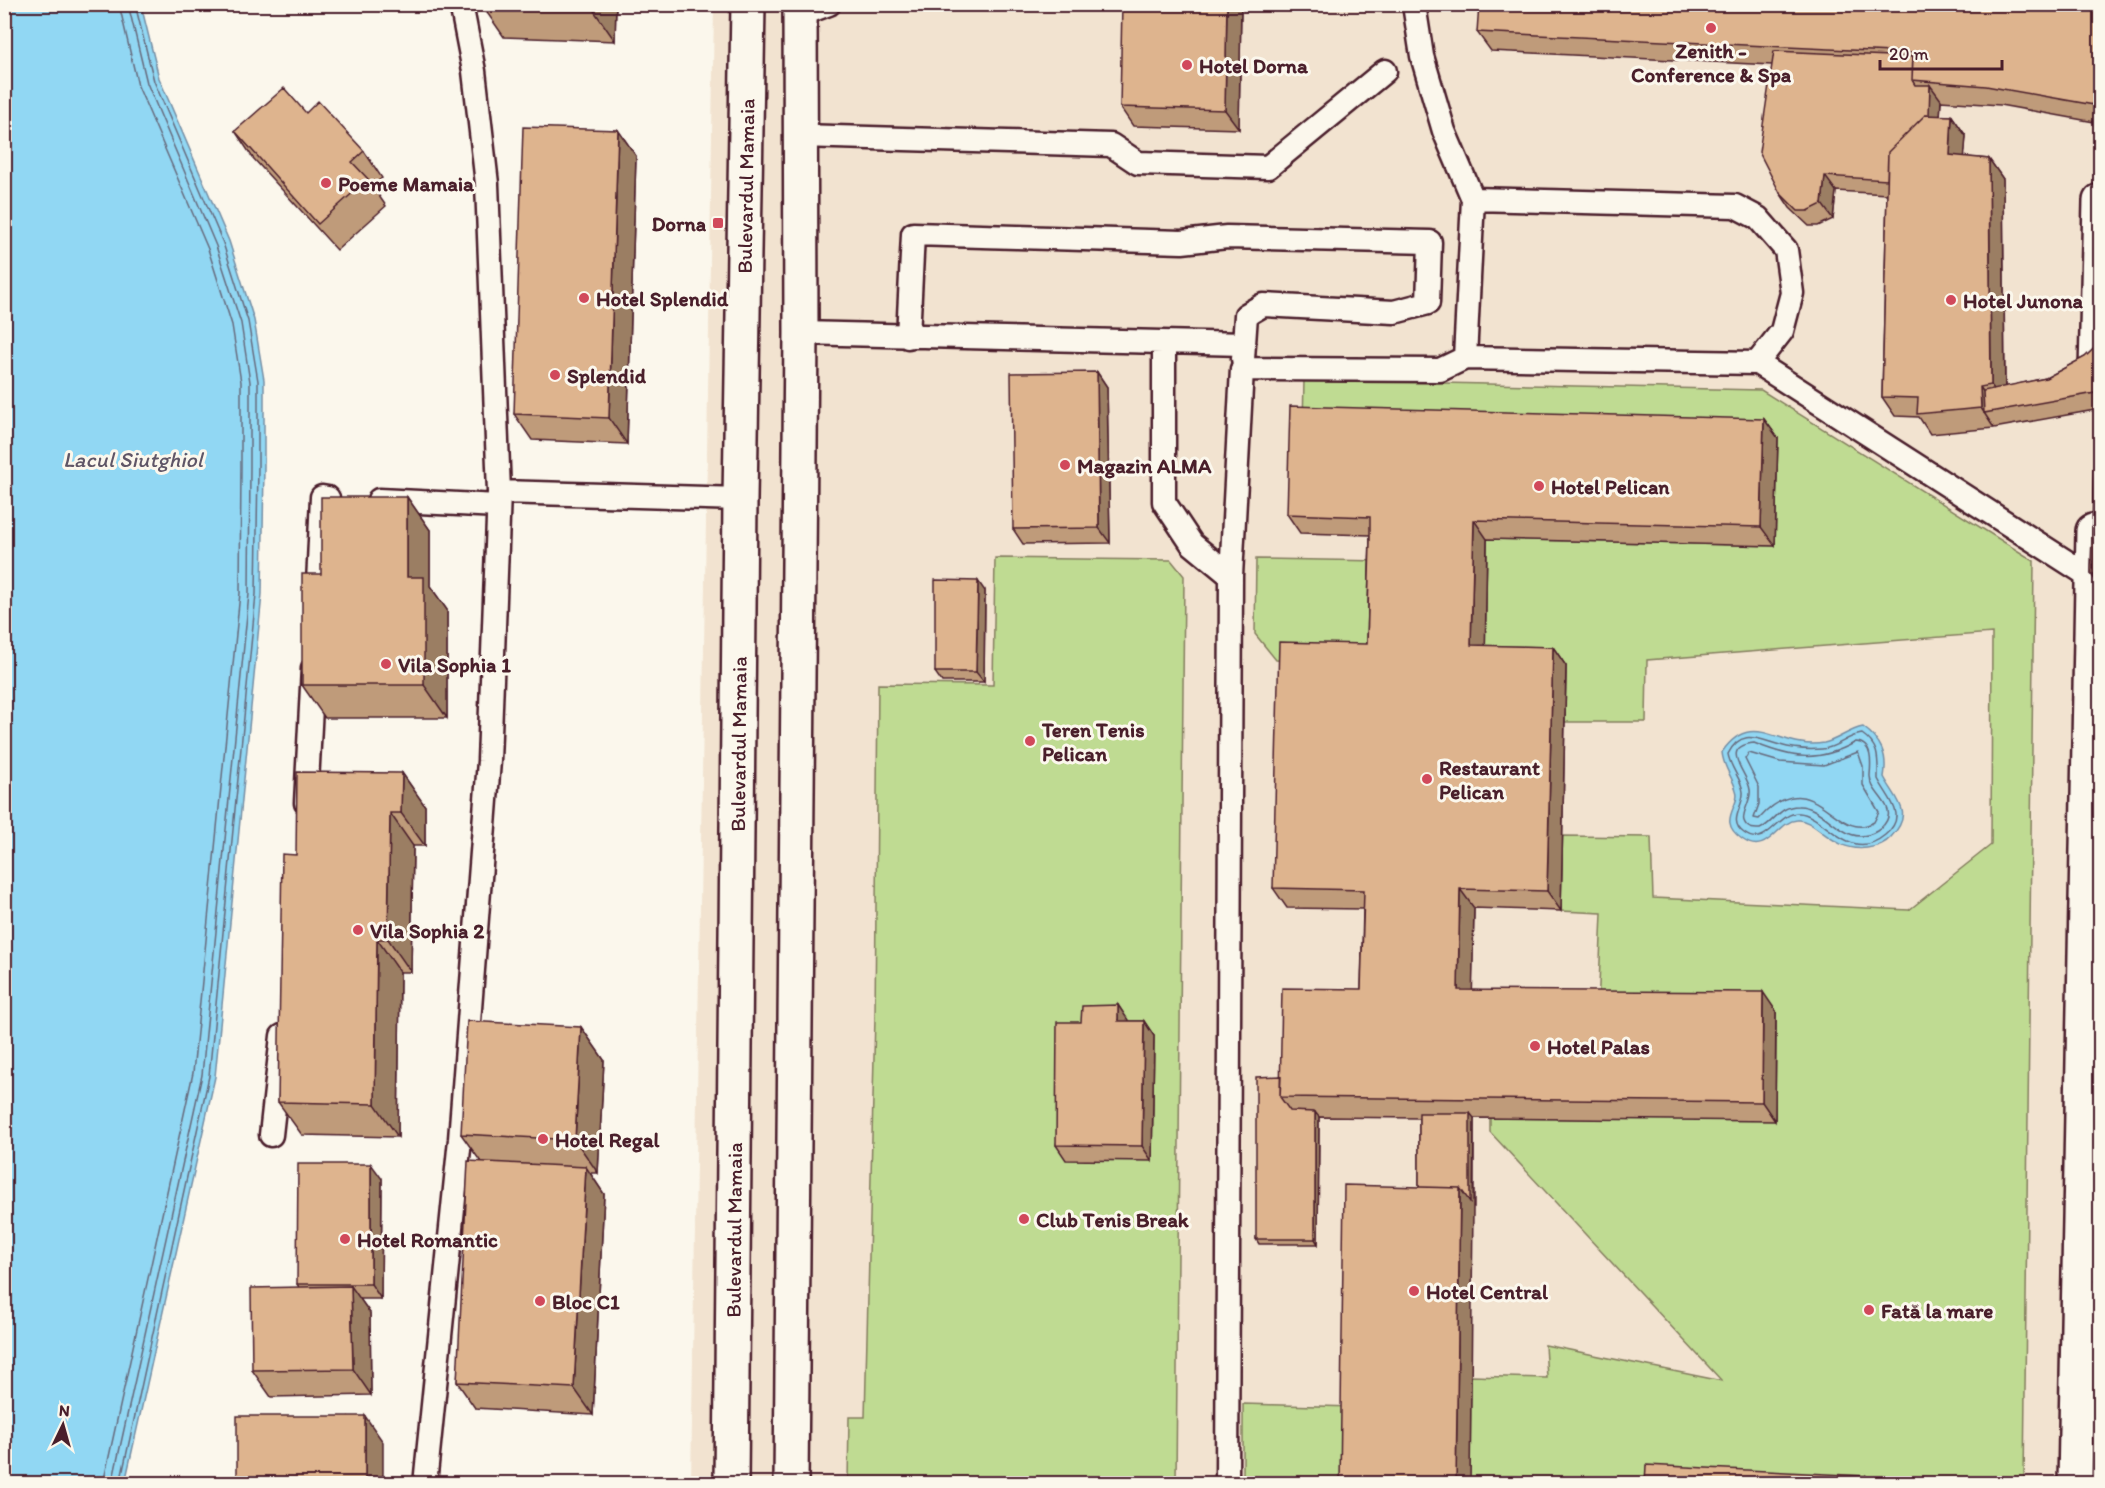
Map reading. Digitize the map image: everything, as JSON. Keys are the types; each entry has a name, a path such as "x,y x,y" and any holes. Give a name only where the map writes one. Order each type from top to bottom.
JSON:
{"main road":[{"name":"Bulevardul Mamaia","path":"731,1484 740,498 748,4"},
{"path":"791,1484 801,333 800,136 810,8"},
{"path":"2096,372 2100,201"},
{"path":"2075,1484 2093,500"}],"lane":[{"path":"425,1484 460,1139 489,761 499,499 488,184 474,71 461,4"},
{"path":"1416,4 1422,56 1441,120 1473,199 1465,358"},
{"path":"800,136 1111,145 1138,163 1268,167 1385,70"},
{"path":"1473,199 1735,206 1758,218 1786,250 1792,293 1782,331 1757,363"},
{"path":"908,337 913,234 1182,242 1227,237 1430,242 1428,303 1394,312 1263,305 1246,315 1231,576 1227,1484"},
{"path":"801,333 1164,344 1244,344"},
{"path":"1164,344 1164,502 1192,544 1231,576"},
{"path":"1242,369 1440,370 1465,358 1757,363 2092,578"},
{"path":"316,625 322,497 352,499 740,498"},
{"path":"305,822 314,648"},
{"path":"272,1136 284,1019"}],"shaded area":[{"path":"714,5 2100,5 2100,718 2090,1483 691,1484"}],"green space":[{"path":"1304,380 1761,390 2034,561 2024,1483 1470,1483 1471,1376 1547,1378 1545,1345 1722,1381 1490,1132 1490,1118 1775,1120 1776,1011 1598,1010 1602,913 1561,911 1562,836 1651,837 1653,898 1909,910 1991,845 1992,633 1647,660 1646,722 1565,722 1566,666 1485,664 1487,539 1775,546 1303,425"},
{"path":"995,558 1171,560 1184,576 1176,1483 848,1484 849,1417 865,1417 875,1017 878,684 993,685"},
{"path":"1256,559 1383,561 1381,664 1276,660 1255,634"},
{"path":"1243,1404 1354,1407 1353,1483 1243,1484"}],"water":[{"name":"Lacul Siutghiol","path":"5,4 141,5 159,78 229,241 254,320 264,380 262,594 215,1077 125,1483 5,1483"},
{"path":"1863,727 1882,749 1885,762 1884,777 1901,806 1902,820 1889,839 1873,847 1855,848 1835,841 1811,824 1797,820 1784,826 1766,842 1759,844 1751,844 1734,832 1730,819 1737,796 1722,752 1733,739 1756,731 1808,744 1824,743"}],"building":[{"path":"486,4 592,4 592,8"},
{"name":"Hotel Dorna","path":"1122,4 1227,4 1225,110 1120,107"},
{"path":"1479,4 2100,4 2100,106 1986,86 1912,80 1913,53 1477,32"},
{"path":"1774,51 1913,57 1912,80 1915,85 1930,85 1929,115 1925,115 1888,152 1887,180 1825,176 1822,204 1808,211 1798,211 1780,193 1759,152"},
{"name":"Poeme Mamaia","path":"284,88 306,113 318,101 364,151 352,162 368,179 318,224 235,131"},
{"name":"Hotel Junona","path":"1925,115 1952,116 1950,155 1989,159 1991,385 1980,387 1981,408 1917,414 1918,398 1882,397 1888,152"},
{"name":"Hotel Splendid","path":"523,127 618,130 609,418 514,414"},
{"path":"2100,343 2100,389 2096,389 2095,393 1984,413 1983,391 2046,378 2085,357"},
{"name":"Magazin ALMA","path":"1097,372 1099,528 1013,529 1011,373"},
{"path":"2096,389 2100,389 2100,574 2091,574"},
{"path":"1290,406 1764,419 1761,527 1474,520 1471,645 1553,647 1547,891 1460,889 1458,990 1763,992 1762,1102 1280,1097 1282,988 1361,989 1364,890 1273,888 1279,642 1367,644 1370,542 1370,517 1287,514"},
{"name":"Vila Sophia 1","path":"321,497 407,497 407,577 424,577 424,685 302,685 302,574 321,574"},
{"path":"935,580 978,581 976,672 935,672"},
{"name":"Vila Sophia 2","path":"297,772 402,773 401,813 390,813 388,939 377,939 375,1104 278,1102 282,854 296,855"},
{"path":"1118,1005 1118,1021 1144,1021 1142,1146 1056,1145 1057,1022 1081,1022 1082,1006"},
{"path":"467,1021 581,1027 575,1140 461,1134"},
{"path":"1281,1076 1280,1097 1290,1111 1315,1112 1315,1239 1256,1239 1256,1077"},
{"path":"1419,1113 1470,1113 1470,1202 1460,1188 1419,1187"},
{"name":"Bloc C1","path":"468,1161 586,1167 574,1388 457,1382"},
{"name":"Hotel Romantic","path":"298,1164 371,1164 371,1284 297,1284"},
{"name":"Hotel Central","path":"1344,1185 1460,1188 1456,1484 1340,1484"},
{"path":"351,1286 353,1369 252,1370 251,1288"},
{"path":"237,1416 365,1416 365,1484 237,1484"},
{"path":"1646,1465 1866,1476 1865,1484 1645,1484"}],"place":[{"name":"Zenith - Conference & Spa","path":"1711,28"},
{"name":"Hotel Dorna","path":"1187,65"},
{"name":"Poeme Mamaia","path":"326,183"},
{"name":"Dorna","path":"718,223"},
{"name":"Hotel Splendid","path":"584,298"},
{"name":"Hotel Junona","path":"1951,300"},
{"name":"Splendid","path":"555,375"},
{"name":"Magazin ALMA","path":"1065,465"},
{"name":"Hotel Pelican","path":"1539,486"},
{"name":"Vila Sophia 1","path":"386,664"},
{"name":"Teren Tenis Pelican","path":"1030,741"},
{"name":"Restaurant Pelican","path":"1427,779"},
{"name":"Vila Sophia 2","path":"358,930"},
{"name":"Hotel Palas","path":"1535,1046"},
{"name":"Hotel Regal","path":"543,1139"},
{"name":"Club Tenis Break","path":"1024,1219"},
{"name":"Hotel Romantic","path":"345,1239"},
{"name":"Hotel Central","path":"1414,1291"},
{"name":"Bloc C1","path":"540,1301"},
{"name":"Fată la mare","path":"1869,1310"}]}
